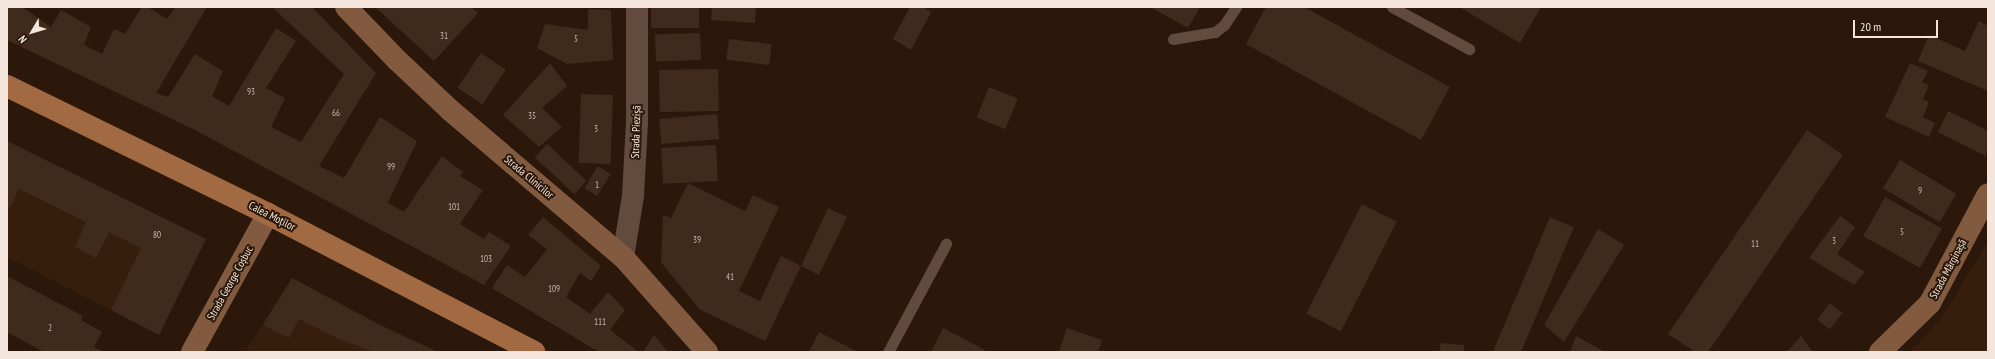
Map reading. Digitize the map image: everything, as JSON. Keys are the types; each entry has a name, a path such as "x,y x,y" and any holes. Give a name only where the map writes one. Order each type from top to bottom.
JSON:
{"main road":[{"name":"Strada Clinicilor","path":"346,7 397,60 450,110 623,257 707,352"},
{"name":"Calea Moților","path":"7,86 268,214 534,352"},
{"name":"Strada Mărginașă","path":"1880,352 1930,303 1988,194"},
{"name":"Strada George Coșbuc","path":"192,352 268,214"}],"street":[{"name":"Strada Piezișă","path":"623,257 633,196 637,123 637,7"}],"lane":[{"path":"1173,39 1215,32 1224,25 1236,7"},
{"path":"1392,7 1469,49"},
{"path":"888,352 946,244"}],"shaded area":[{"path":"7,141 206,239 159,335 7,257"},
{"path":"1988,241 1988,352 1910,352 1942,317"},
{"path":"292,278 380,325 438,352 245,352"}],"building":[{"path":"7,7 22,7 51,27 61,10 91,27 84,45 102,54 114,29 125,34 142,7 148,7 167,19 175,7 207,7 156,93 168,97 195,54 223,71 212,96 229,106 276,28 296,41 266,88 285,98 271,127 301,142 344,74 272,7 312,7 376,73 319,166 344,178 380,117 417,141 388,203 404,212 442,156 463,172 460,176 483,190 460,224 484,239 489,232 511,246 484,285 195,130 7,40"},
{"path":"375,7 471,7 478,13 434,61"},
{"path":"651,7 699,7 699,28 651,28"},
{"path":"712,7 756,7 755,23 711,20"},
{"path":"910,7 923,7 931,12 911,50 893,39"},
{"path":"1150,7 1200,7 1188,28"},
{"path":"1266,7 1304,7 1450,87 1421,140 1246,44"},
{"path":"1459,7 1541,7 1520,43"},
{"path":"588,9 611,10 613,60 567,64 537,48 545,24 588,30"},
{"path":"1979,21 1988,26 1988,91 1918,61 1929,35 1965,51"},
{"path":"700,33 701,60 656,62 655,35"},
{"path":"729,39 772,44 769,65 726,60"},
{"path":"481,53 506,70 482,105 458,88"},
{"path":"550,63 567,86 542,108 562,127 539,147 503,115"},
{"path":"1910,63 1928,71 1922,82 1929,85 1923,99 1929,102 1923,117 1935,123 1929,137 1885,117"},
{"path":"718,69 719,111 660,112 659,70"},
{"path":"989,87 1018,99 1005,129 977,118"},
{"path":"581,94 613,95 611,164 579,163"},
{"path":"1948,111 1988,131 1986,156 1938,132"},
{"path":"717,114 719,139 661,144 659,119"},
{"path":"1807,130 1843,155 1708,352 1695,352 1668,334"},
{"path":"7,141 206,239 159,335 111,310 141,248 109,232 96,258 75,247 86,222 19,189 10,208 7,206"},
{"path":"547,144 586,181 574,194 535,157"},
{"path":"716,145 718,181 663,184 661,148"},
{"path":"1900,160 1957,194 1940,222 1883,188"},
{"path":"598,166 611,174 597,196 584,188"},
{"path":"688,183 745,211 753,195 779,207 739,291 760,301 781,256 801,266 765,341 699,309 661,262 663,215 671,218"},
{"path":"1885,197 1942,229 1920,268 1863,236"},
{"path":"1362,204 1397,222 1341,331 1306,314"},
{"path":"828,208 847,217 819,275 801,266"},
{"path":"1840,216 1855,227 1837,254 1865,272 1854,285 1809,258"},
{"path":"543,217 601,266 591,281 580,273 566,297 590,314 608,292 625,310 610,330 639,352 599,352 492,288 507,265 525,277 547,249 528,235"},
{"path":"1550,217 1574,227 1521,352 1497,352 1493,350"},
{"path":"1598,229 1624,245 1564,342 1544,325"},
{"path":"7,276 83,316 81,320 102,332 94,347 104,352 44,352 7,332"},
{"path":"292,278 380,325 438,352 374,352 339,339 299,319 289,338 263,325"},
{"path":"1830,303 1843,313 1830,329 1817,320"},
{"path":"943,328 985,350 984,352 931,352"},
{"path":"1067,328 1102,340 1098,352 1059,352"},
{"path":"819,332 858,352 809,352"},
{"path":"654,335 668,352 643,352"},
{"path":"1576,336 1605,352 1570,352"},
{"path":"1801,336 1812,351 1787,352"},
{"path":"1441,343 1464,345 1464,352 1439,352"}]}
